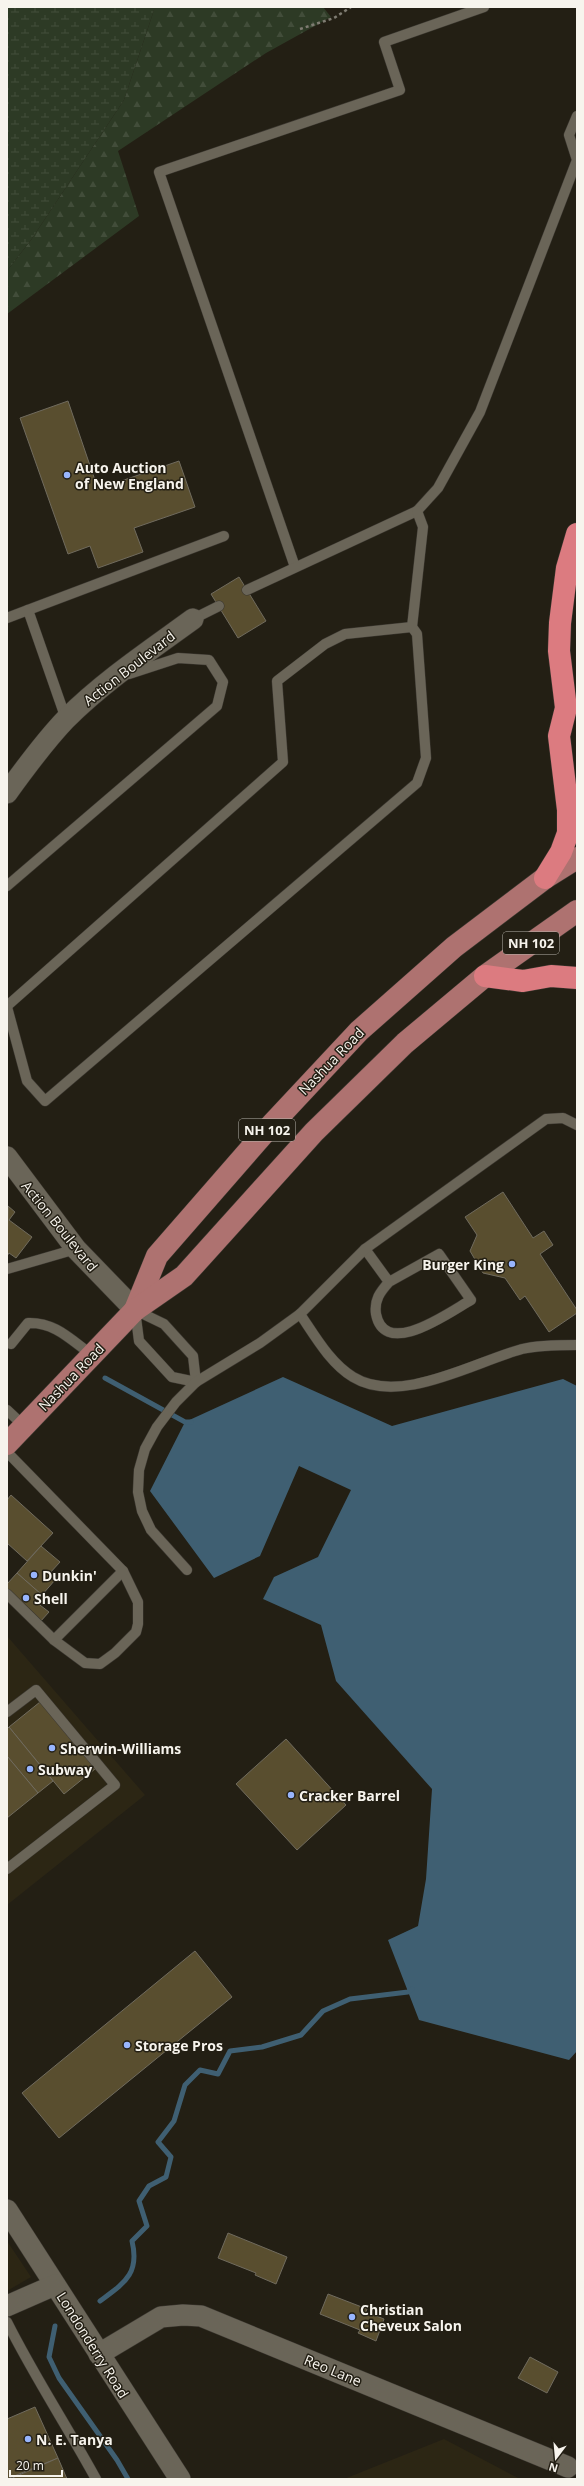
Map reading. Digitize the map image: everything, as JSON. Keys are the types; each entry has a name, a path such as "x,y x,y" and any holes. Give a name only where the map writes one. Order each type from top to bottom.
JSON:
{"highway":[{"path":"545,878 561,852 568,833 568,810 559,736 572,716 560,658 560,623 567,568 577,534"},
{"path":"485,976 523,981 551,976 577,978"}],"main road":[{"name":"Nashua Road","path":"135,1310 157,1256 315,1076 406,988 454,947 545,878 577,858"},
{"name":"Nashua Road","path":"7,1444 135,1310 184,1276 336,1108 405,1043 485,976 577,911"}],"street":[{"name":"Action Boulevard","path":"7,793 30,760 66,719 108,681 193,619"},
{"name":"Action Boulevard","path":"7,1157 76,1249 135,1310"},
{"name":"Londonderry Road","path":"7,2210 180,2479"},
{"path":"7,2306 55,2285"},
{"name":"Reo Lane","path":"100,2354 161,2317 183,2315 201,2316 570,2467"}],"lane":[{"path":"295,568 159,172 400,90 384,42 484,7"},
{"path":"247,590 417,511 438,488 480,412 577,160 569,136 577,116"},
{"path":"412,627 345,634 325,644 277,680 283,762 7,1006 27,1081 45,1101 417,783 426,758 417,634 412,627 423,527 417,511"},
{"path":"7,618 224,536"},
{"path":"193,619 219,606"},
{"path":"28,610 66,719"},
{"path":"7,886 217,706 223,682 209,660 178,658 108,681"},
{"path":"187,1570 151,1530 142,1511 138,1492 139,1470 146,1449 157,1427 176,1402 196,1382 260,1343 300,1314 365,1249 546,1119 563,1118 577,1125"},
{"path":"7,1269 76,1249"},
{"path":"365,1249 389,1282"},
{"path":"439,1254 471,1300 412,1333 398,1334 386,1329 378,1321 375,1308 378,1294 389,1282 439,1254"},
{"path":"135,1310 139,1341 172,1376 196,1382"},
{"path":"135,1310 164,1324 193,1356 196,1382"},
{"path":"300,1314 340,1367 353,1377 387,1388 411,1386 523,1349 577,1345"},
{"path":"10,1344 28,1323 41,1322 53,1326 92,1355"},
{"path":"7,1410 24,1426"},
{"path":"7,1452 123,1571 138,1602 138,1624 136,1632 120,1648 100,1664 85,1664 54,1640 8,1595"},
{"path":"54,1640 123,1571"},
{"path":"7,1712 36,1690 115,1785 7,1869"},
{"path":"7,2322 31,2371 58,2411 96,2479"}],"path":[{"path":"300,29 334,18 351,7"}],"shaded area":[{"path":"7,1636 145,1795 7,1905"},
{"path":"7,2241 31,2277 7,2291"},
{"path":"444,2439 520,2479 344,2479"}],"green space":[{"path":"7,7 155,7 124,100 31,240 7,271"},
{"path":"155,7 323,7 331,17 266,53 118,151 139,216 7,314 7,271 31,240 124,100"}],"water":[{"path":"283,1377 392,1426 563,1379 577,1386 577,2051 569,2060 419,2020 388,1940 418,1926 426,1879 432,1789 336,1681 321,1625 263,1599 274,1577 318,1557 351,1490 299,1466 260,1556 214,1578 150,1491 185,1422"}],"building":[{"name":"Auto Auction of New England","path":"68,401 98,489 179,461 195,507 134,528 143,552 98,568 90,546 68,554 20,418"},
{"path":"239,577 266,621 238,638 211,594"},
{"name":"Burger King","path":"503,1192 533,1238 544,1231 553,1245 540,1254 577,1310 577,1313 549,1332 525,1296 520,1300 505,1278 483,1273 470,1251 477,1235 465,1217"},
{"path":"8,1206 15,1212 9,1220 32,1237 16,1258 9,1253 7,1256"},
{"name":"Shell","path":"11,1495 53,1533 27,1561 7,1543 7,1500"},
{"name":"Shell","path":"41,1546 60,1562 49,1574 55,1580 42,1595 17,1573"},
{"name":"Shell","path":"17,1573 42,1595 36,1602 49,1612 40,1622 7,1593 7,1584"},
{"name":"Sherwin-Williams","path":"40,1702 95,1769 64,1794 9,1727"},
{"name":"Subway","path":"9,1727 53,1781 38,1793 7,1756 7,1729"},
{"name":"Cracker Barrel","path":"286,1739 346,1805 297,1850 236,1784"},
{"path":"7,1756 38,1793 7,1818"},
{"name":"Storage Pros","path":"195,1951 232,1997 59,2138 22,2093"},
{"path":"228,2233 287,2257 276,2284 255,2275 256,2273 218,2258"},
{"name":"Christian Cheveux Salon","path":"328,2294 367,2309 366,2312 384,2319 376,2341 358,2333 360,2330 320,2314"},
{"path":"530,2357 558,2372 547,2393 518,2378"},
{"name":"N. E. Tanya","path":"35,2407 58,2458 7,2479 7,2419"},
{"path":"58,2458 67,2479 10,2479"}],"waterway":[{"path":"105,1378 185,1422 191,1422"},
{"path":"100,2301 123,2283 132,2270 134,2262 132,2241 147,2226 139,2201 149,2186 166,2177 171,2157 158,2142 174,2121 185,2085 200,2070 218,2074 230,2051 262,2047 301,2035 323,2011 350,1999 408,1992 412,1989"},
{"path":"55,2326 49,2357 59,2378 117,2460 128,2479"}],"place":[{"name":"Auto Auction of New England","path":"67,475"},
{"name":"Burger King","path":"512,1264"},
{"name":"Dunkin'","path":"34,1575"},
{"name":"Shell","path":"26,1598"},
{"name":"Sherwin-Williams","path":"52,1748"},
{"name":"Subway","path":"30,1769"},
{"name":"Cracker Barrel","path":"291,1795"},
{"name":"Storage Pros","path":"127,2045"},
{"name":"Christian Cheveux Salon","path":"352,2317"},
{"name":"N. E. Tanya","path":"28,2439"}]}
